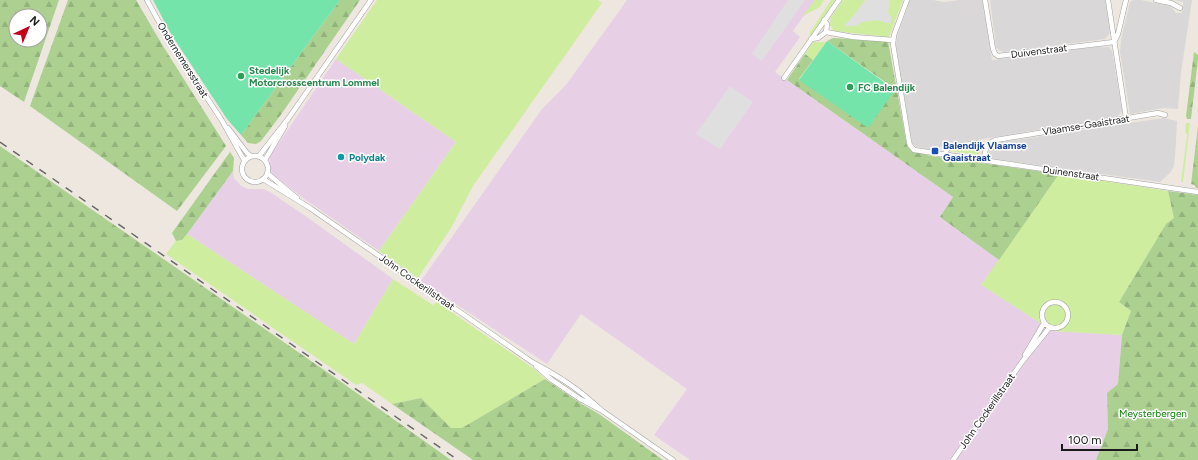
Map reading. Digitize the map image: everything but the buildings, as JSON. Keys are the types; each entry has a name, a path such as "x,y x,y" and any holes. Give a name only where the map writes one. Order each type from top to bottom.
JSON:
{"street":[{"name":"Ondernemersstraat","path":"147,0 170,42 221,119 247,153 251,156"},
{"path":"259,156 288,119 371,0"},
{"path":"784,78 839,0"},
{"name":"Duinenstraat","path":"906,0 893,40 910,145 914,150 1198,192"},
{"name":"Duivenstraat","path":"985,0 993,49 995,54 998,56 1114,42"},
{"path":"1108,0 1126,118"},
{"path":"1114,42 1118,34 1126,0"},
{"path":"1156,0 1171,3 1180,8"},
{"path":"811,40 818,38 826,32 827,24 824,20"},
{"path":"826,32 853,37 893,40"},
{"name":"Vlaamse-Gaaistraat","path":"986,147 989,143 996,140 1158,113 1165,115"},
{"name":"Ondernemersstraat","path":"221,119 244,160"},
{"path":"265,160 288,119"},
{"path":"944,155 948,148 978,143 986,147 984,160"},
{"path":"251,156 259,156 265,160 268,169 267,173 263,180 255,182 246,180 241,168 244,160 251,156"},
{"name":"John Cockerillstraat","path":"267,173 302,202 532,362 556,374 585,395 601,410 673,460"},
{"name":"John Cockerillstraat","path":"263,180 302,202"},
{"name":"John Cockerillstraat","path":"953,460 1022,362 1050,327 1060,327 1067,321 1068,312 1064,305 1056,302 1047,304 1044,307 1042,315 1044,323 1022,362"},
{"path":"1044,323 1050,327"}],"shaded area":[{"path":"627,0 815,0 793,31 800,37 775,72 953,197 941,217 999,260 981,285 1053,331 1122,335 1118,384 1107,393 1108,429 1096,460 690,460 654,435 687,389 581,314 547,364 421,281 542,109 566,85"},
{"path":"788,0 805,0 762,61 752,54"},
{"path":"865,0 890,0 888,12 892,19 890,24 877,20 862,22 856,26 844,26"},
{"path":"910,0 933,0 944,2 982,0 992,60 1095,47 1109,47 1112,51 1122,111 1117,117 946,145 933,150 917,147 912,143 896,44"},
{"path":"990,0 1105,0 1110,33 1105,39 1004,52 996,47"},
{"path":"1133,0 1141,0 1171,6 1176,13 1182,13 1183,2 1173,0 1192,0 1181,72 1178,109 1163,108 1130,114 1120,52 1121,40 1130,2"},
{"path":"336,59 456,142 379,251 306,200 272,174 269,166 270,156"},
{"path":"730,86 753,102 720,149 696,134"},
{"path":"1163,118 1177,121 1174,166 1170,173 1160,182 988,158 990,147 995,143"},
{"path":"233,171 234,178 241,186 248,189 264,189 270,192 393,279 354,344 187,234"}],"green space":[{"path":"0,0 59,0 48,32 48,8 8,8 8,48 43,48 24,102 0,86"},
{"path":"68,0 136,0 226,146 177,211 30,106"},
{"name":"Stedelijk Motorcrosscentrum Lommel","path":"153,0 340,0 241,135 227,119 171,34"},
{"path":"340,0 360,0 261,141 256,144 248,143 241,135"},
{"path":"377,0 598,0 602,3 473,186 451,228 418,278 379,251 456,142 336,59"},
{"path":"815,0 824,0 820,7 803,16"},
{"path":"831,0 835,0 811,36 809,34"},
{"path":"843,0 903,0 889,37 834,31 830,25 831,17"},
{"path":"833,38 888,41 907,146 912,151 931,156 1059,174 999,260 940,217 953,197 787,80 805,54 813,60 799,79 895,89 827,41"},
{"name":"FC Balendijk","path":"827,41 895,90 868,128 799,80"},
{"path":"813,42 826,42 813,60 805,54"},
{"path":"1194,52 1198,55 1198,59 1191,119 1187,119 1186,116"},
{"path":"1186,123 1190,123 1183,182 1181,182 1187,135 1185,131"},
{"path":"1198,126 1198,188 1196,188 1195,185 1191,184"},
{"path":"0,146 337,379 451,460 0,460"},
{"path":"976,146 979,147 981,151 976,155 949,151 952,149"},
{"path":"230,152 234,158 233,171 187,234 182,240 176,241 172,233"},
{"path":"1059,174 1168,191 1174,218 1166,224 1119,302 1131,311 1122,335 1053,331 981,285"},
{"name":"Meysterbergen","path":"1168,191 1198,195 1198,460 1096,460 1108,429 1107,393 1118,384 1122,335 1131,311 1119,302 1166,224 1174,218"},
{"path":"187,234 354,344 393,279 433,305 437,302 533,368 545,379 463,428 451,428 421,398 392,404 362,383 356,385 166,254 176,241 182,240"},
{"path":"545,379 599,414 663,460 473,460 392,404 421,398 451,428 462,428"}],"railway":[{"path":"0,142 458,460"}],"place":[{"name":"Stedelijk Motorcrosscentrum Lommel","path":"241,76"},
{"name":"FC Balendijk","path":"850,87"},
{"name":"Balendijk Vlaamse Gaaistraat","path":"935,151"},
{"name":"Polydak","path":"341,157"}]}
